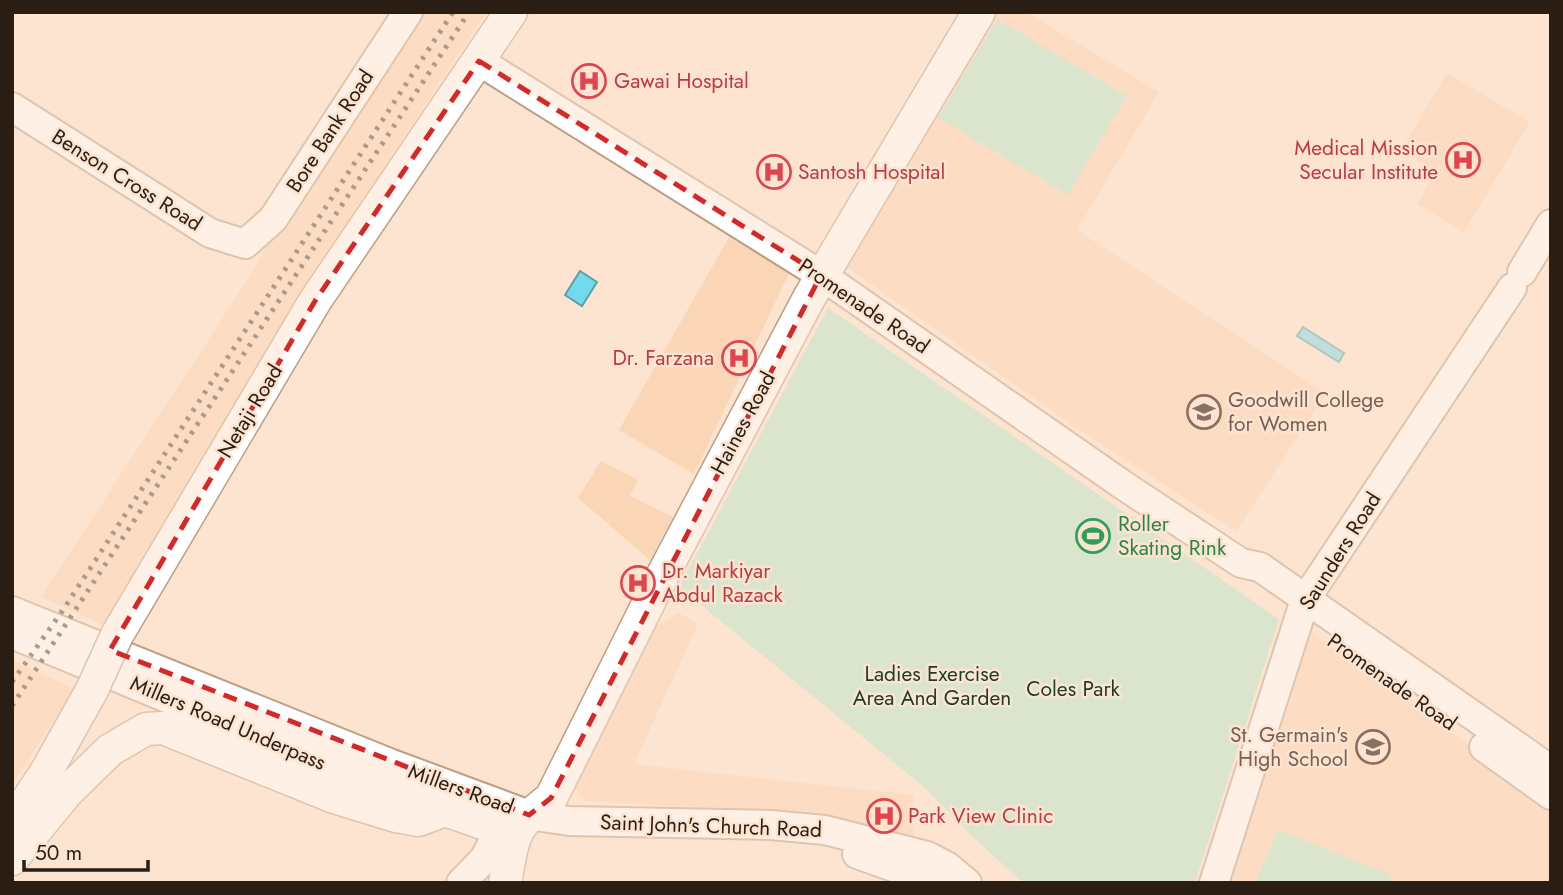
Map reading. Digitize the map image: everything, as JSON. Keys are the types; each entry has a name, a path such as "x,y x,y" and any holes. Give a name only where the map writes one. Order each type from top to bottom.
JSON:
{"main road":[{"name":"Netaji Road","path":"12,823 45,774 92,690 117,635 315,302 510,12"},
{"name":"Haines Road","path":"509,823 551,797 667,566 821,275 979,12"},
{"path":"12,859 67,792 110,750 146,729 163,728 334,797 396,816 418,820 445,810 509,823 505,883"}],"street":[{"name":"Bore Bank Road","path":"245,244 273,219 408,12"},
{"name":"Promenade Road","path":"479,61 821,275 1122,485 1241,564 1248,581 1302,609 1482,735 1551,795"},
{"name":"Benson Cross Road","path":"12,107 210,233 245,244"},
{"name":"Saunders Road","path":"1214,883 1302,609 1551,224"},
{"name":"Millers Road Underpass","path":"12,611 392,764"},
{"name":"Millers Road Underpass","path":"12,634 445,810"},
{"name":"Promenade Road","path":"1482,735 1551,769"},
{"name":"Millers Road","path":"392,764 509,823"},
{"name":"Saint John's Church Road","path":"509,823 569,821 771,825 825,830 928,856 948,867 967,883"},
{"path":"461,883 485,858 509,823"},
{"name":"Saint John's Church Road","path":"509,823 822,845 864,856 929,883"}],"highlighted area":[{"path":"479,61 821,275 551,798 529,815 110,650 315,301"}],"shaded area":[{"path":"416,12 486,12 279,328 104,625 41,597 253,271 276,225"},
{"path":"996,12 1026,12 1159,92 1077,230 1326,394 1236,531 1081,431 839,262"},
{"name":"Medical Mission Secular Institute","path":"1447,73 1530,122 1464,232 1417,204 1436,171 1401,150"},
{"path":"731,234 791,269 694,474 619,430"},
{"path":"601,461 638,480 630,496 673,517 650,560 578,498"},
{"path":"679,613 698,624 634,764 913,795 914,836 822,818 768,812 585,801 575,787 644,640 657,625"},
{"name":"St. Germain's High School","path":"1312,632 1551,803 1551,883 1231,883"},
{"path":"12,660 75,689 12,784"}],"green space":[{"path":"997,19 1127,96 1068,195 938,118"},
{"name":"Coles Park","path":"828,308 1279,619 1195,883 1023,883 924,787 679,587"},
{"path":"1278,830 1391,875 1388,883 1255,883"}],"water":[{"path":"580,271 597,282 582,306 565,295"},
{"path":"1303,327 1344,353 1339,362 1297,336"}],"railway":[{"path":"12,682 63,610 453,12"},
{"path":"12,706 469,12"}],"place":[{"name":"Gawai Hospital","path":"589,81"},
{"name":"Medical Mission Secular Institute","path":"1463,160"},
{"name":"Santosh Hospital","path":"774,172"},
{"name":"Dr. Farzana","path":"739,358"},
{"name":"Goodwill College for Women","path":"1204,412"},
{"name":"Roller Skating Rink","path":"1093,536"},
{"name":"Dr. Markiyar Abdul Razack","path":"638,583"},
{"name":"St. Germain's High School","path":"1373,747"},
{"name":"Park View Clinic","path":"884,816"}],"park label":[{"name":"Ladies Exercise Area And Garden","path":"932,686"}]}
